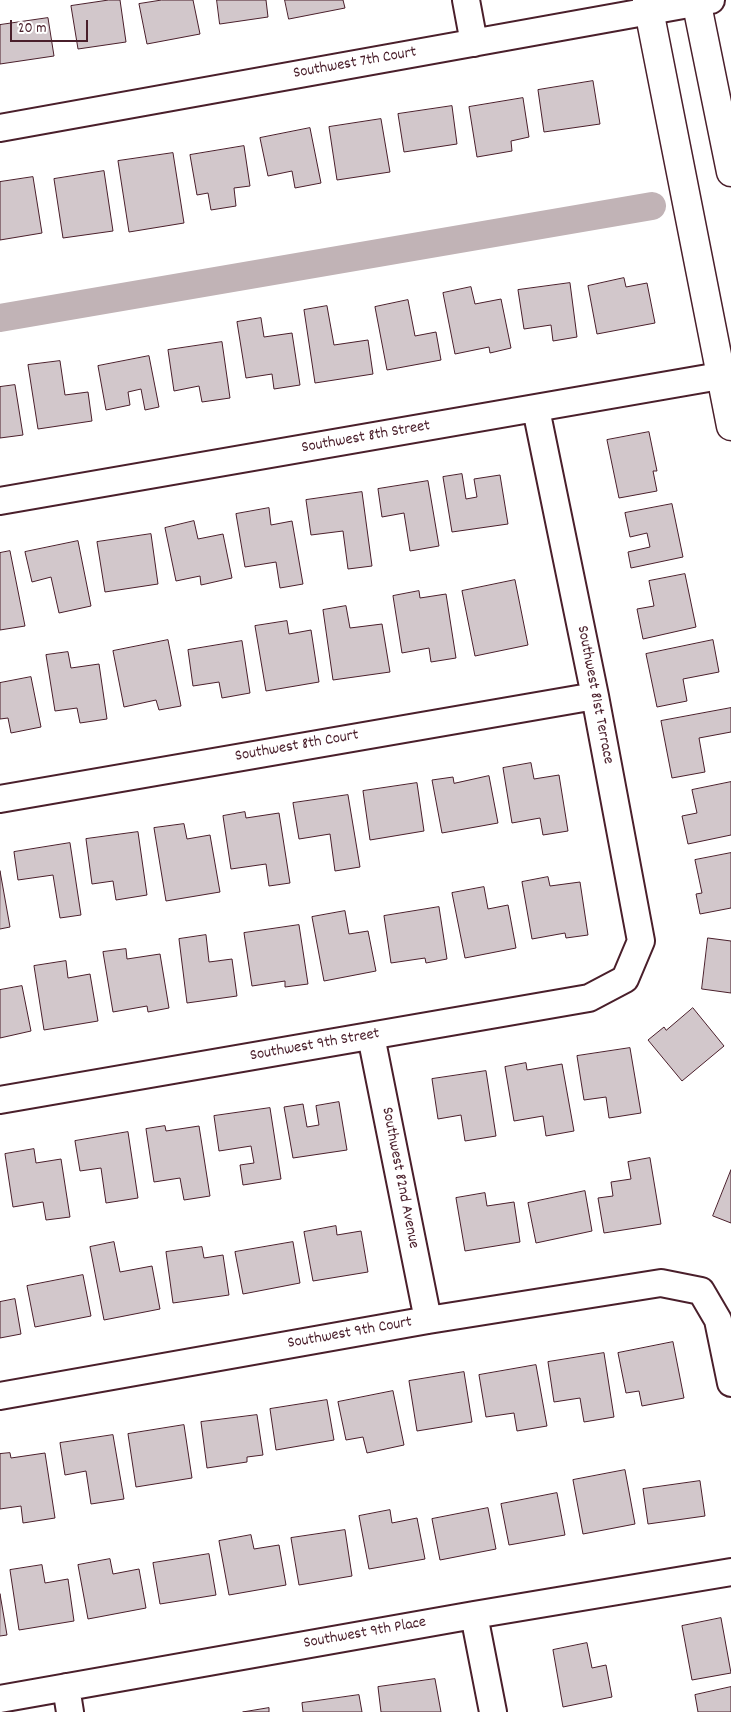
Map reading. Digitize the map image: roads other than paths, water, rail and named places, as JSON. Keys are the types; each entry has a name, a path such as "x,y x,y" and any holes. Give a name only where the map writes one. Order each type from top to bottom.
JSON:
{"street":[{"path":"466,0 474,43"},
{"path":"701,1 731,172"},
{"name":"Southwest 7th Court","path":"0,128 474,43 648,6 701,1"},
{"path":"648,6 726,374 731,426"},
{"name":"Southwest 8th Street","path":"0,501 536,409 726,374"},
{"name":"Southwest 81st Terrace","path":"536,409 595,696 641,941 625,979"},
{"name":"Southwest 8th Court","path":"0,799 595,696"},
{"name":"Southwest 9th Street","path":"0,1100 589,998 625,979"},
{"name":"Southwest 82nd Avenue","path":"371,1036 428,1320"},
{"name":"Southwest 9th Court","path":"0,1396 428,1320 661,1283 701,1291 718,1320 731,1383"},
{"name":"Southwest 9th Place","path":"0,1699 68,1700 474,1615 731,1572"},
{"path":"474,1615 493,1712"}],"waterway":[{"path":"0,318 652,206"}]}
